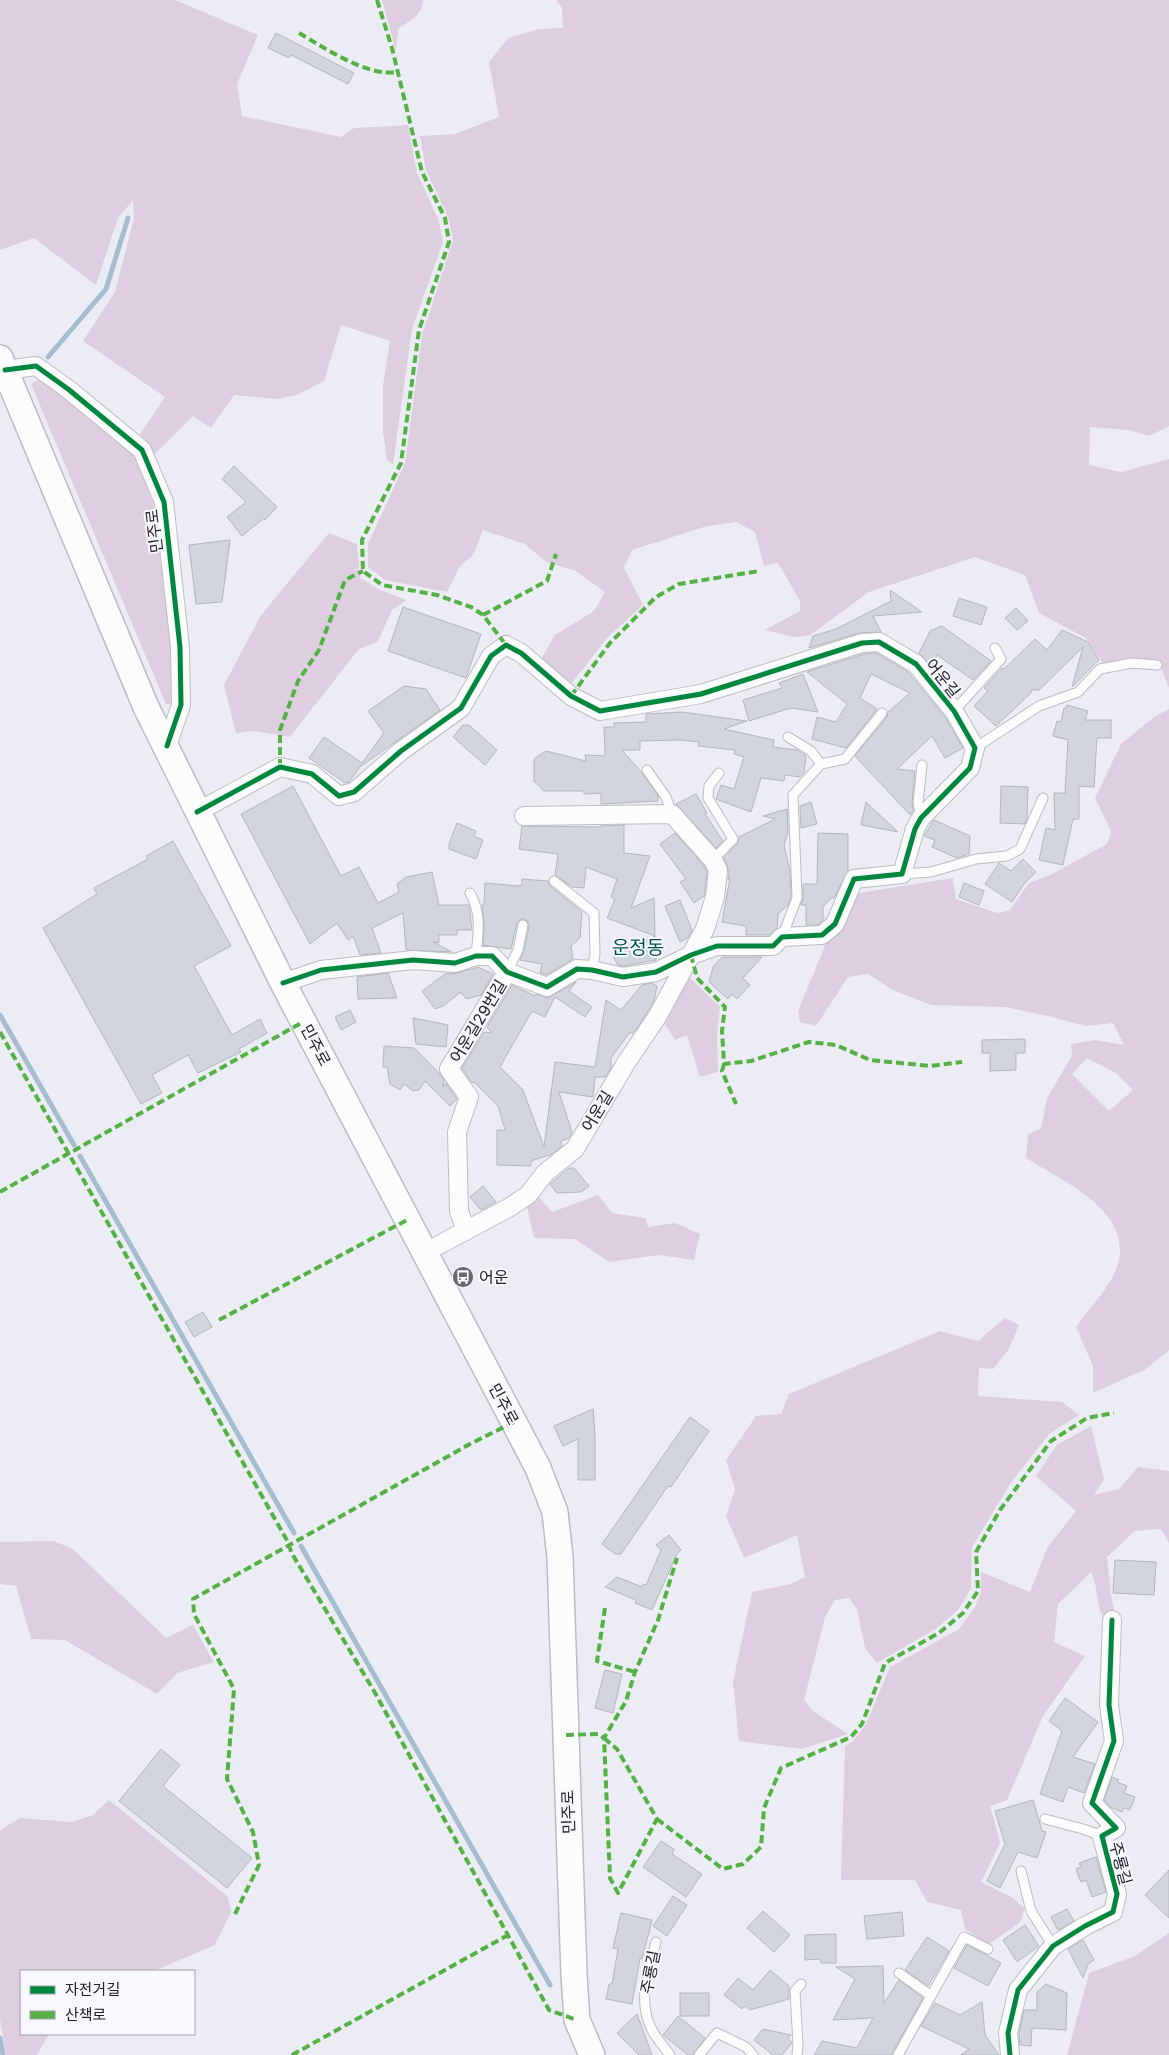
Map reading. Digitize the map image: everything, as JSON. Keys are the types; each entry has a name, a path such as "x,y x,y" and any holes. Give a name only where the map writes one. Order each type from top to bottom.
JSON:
{"main road":[{"name":"민주로","path":"3,364 146,706 282,984 538,1468 555,1512 560,1557 577,2020 592,2055"}],"street":[{"name":"민주로","path":"3,364 36,366 68,389 142,450 164,502 180,647 181,705 167,746"},
{"name":"어운길","path":"197,812 280,767 312,774 339,796 354,792 401,751 461,708 490,656 506,645 521,653 571,696 600,711 701,694 862,643 879,642 916,664 954,711 975,748"},
{"path":"691,955 717,946 773,946 782,937 822,935 835,924 854,879 902,874 915,829 921,818 970,768 975,748"},
{"path":"524,816 672,814 713,860"},
{"name":"어운길","path":"424,1253 510,1207 528,1195 545,1173 575,1149 626,1063 658,1017 705,929 715,897 718,870 713,860"},
{"name":"어운길29번길","path":"476,956 492,956 507,972 547,987 577,969 592,970 622,977 631,976 656,972 691,955"},
{"path":"282,984 321,970 413,960 455,963 476,956"},
{"name":"어운길29번길","path":"466,1230 459,1211 457,1132 469,1097 449,1069 507,972"},
{"name":"주룡길","path":"1010,2055 1008,2033 1018,1990 1053,1946 1085,1926 1113,1912 1117,1894 1102,1836 1116,1828 1092,1803 1114,1741 1109,1705 1112,1620"}],"lane":[{"name":"어운길","path":"954,711 1001,659 995,648"},
{"path":"975,748 1039,706 1078,692 1100,670 1132,663 1157,665"},
{"path":"782,937 797,898 793,795 821,764 845,759 882,713"},
{"path":"788,737 811,751 821,764"},
{"path":"921,818 918,803 922,765"},
{"path":"647,770 666,797 672,814"},
{"path":"713,860 733,839 708,798 709,786 719,773"},
{"path":"902,874 931,872 976,859 1007,856 1020,849 1043,798"},
{"path":"554,881 594,913 596,954 592,970"},
{"path":"470,894 477,905 480,921 476,956"},
{"name":"어운길29번길","path":"507,972 518,950 523,925"},
{"name":"주룡길","path":"1045,1819 1102,1836"},
{"path":"1021,1871 1031,1911 1053,1946"},
{"path":"898,2055 964,1937 988,1949"},
{"name":"주룡길","path":"656,1942 644,1986 644,2007 652,2030 670,2055"},
{"path":"899,1973 930,1995"},
{"path":"797,2055 795,1991 801,1984"},
{"path":"700,2055 717,2033 746,2047 753,2055"}],"shaded area":[{"path":"0,0 175,0 258,35 237,84 242,116 341,137 354,128 408,125 417,173 439,221 443,242 412,329 393,464 387,460 383,432 383,385 390,341 341,325 324,381 297,395 277,399 234,395 211,428 193,416 155,454 140,434 165,397 83,341 115,292 134,218 133,200 118,218 96,285 34,238 0,250"},
{"path":"382,0 423,0 418,14 398,29 396,51"},
{"path":"556,0 1169,0 1169,426 1149,436 1128,430 1090,427 1089,465 1121,472 1169,459 1169,688 1158,660 1125,658 1103,664 1086,638 1039,613 1025,575 975,557 869,592 810,635 794,637 765,630 800,611 800,601 778,563 764,566 755,532 736,522 707,526 632,550 624,568 643,605 607,638 567,689 540,661 555,635 594,611 605,592 576,571 546,562 525,544 483,530 473,555 460,566 447,592 385,580 368,567 368,544 405,463 422,335 453,240 448,217 426,170 420,136 455,134 499,117 489,62 508,38 539,29 563,28 562,8"},
{"path":"38,380 65,395 134,455 154,506 171,646 172,703 166,704 31,384"},
{"path":"329,533 357,544 360,578 380,590 407,600 392,610 378,641 358,650 290,737 255,731 236,733 224,685 261,615"},
{"path":"1169,709 1169,1350 1146,1369 1093,1393 1093,1366 1076,1327 1103,1292 1116,1270 1120,1250 1117,1232 1107,1216 1094,1202 1077,1189 1026,1158 1028,1134 1041,1129 1047,1098 1072,1056 1071,1044 1095,1040 1124,1045 1113,1023 1086,1026 1005,1007 931,1005 893,990 868,974 848,977 816,1026 800,1022 798,1011 827,941 844,923 859,893 953,878 956,899 997,913 1010,910 1029,883 1052,874 1107,844 1111,831 1095,798 1121,744 1154,717","holes":["1087,1058 1116,1073 1133,1090 1109,1111 1072,1074"]},
{"path":"689,977 720,1007 717,1034 718,1072 700,1077 687,1035 675,1040 665,1024"},
{"path":"537,1195 552,1212 598,1195 612,1213 645,1218 648,1227 675,1223 700,1234 694,1260 659,1255 609,1262 575,1239 534,1238 527,1207"},
{"path":"1005,1318 1019,1325 1009,1349 993,1369 979,1368 978,1396 1062,1402 1079,1415 1049,1434 1010,1484 972,1547 971,1588 959,1609 937,1628 877,1663 865,1648 857,1609 849,1598 835,1600 825,1617 804,1700 813,1711 848,1734 802,1749 739,1741 733,1682 752,1592 791,1584 805,1577 797,1535 744,1558 726,1516 735,1489 726,1460 756,1416 781,1414 789,1394 940,1331 978,1341"},
{"path":"1091,1426 1104,1479 1094,1495 1119,1489 1138,1467 1169,1471 1169,1543 1161,1529 1135,1531 1107,1557 1111,1595 1116,1617 1106,1617 1100,1612 1091,1572 1058,1604 1054,1642 1085,1656 1043,1716 1007,1800 990,1806 1000,1843 981,1882 1013,1898 1025,1909 1020,1922 988,1945 965,1929 961,1910 927,1902 915,1880 841,1880 845,1746 853,1741 866,1724 890,1667 959,1629 975,1607 981,1591 981,1572 1030,1592 1047,1548 1076,1511 1036,1476 1057,1445"},
{"path":"54,1541 73,1549 166,1638 193,1625 214,1662 177,1673 157,1694 65,1640 31,1639 16,1586 0,1584 0,1542"},
{"path":"109,1800 228,1897 231,1912 215,1945 156,1970 20,1970 20,2035 48,2035 37,2055 6,2055 0,2019 0,1830 20,1818 72,1822 93,1815"},
{"path":"1169,1933 1169,2055 1067,2055 1089,1973 1135,1956"}],"building":[{"path":"276,33 354,73 348,84 291,55 289,58 268,48"},
{"path":"234,466 277,507 265,520 264,518 242,536 227,517 246,502 222,479"},
{"path":"230,540 222,602 196,604 189,545"},
{"path":"890,590 922,612 873,616 881,632 859,633 809,648 813,636 836,629 891,601"},
{"path":"959,598 987,607 981,625 953,616"},
{"path":"403,607 481,634 466,678 388,651"},
{"path":"1016,608 1028,621 1017,630 1005,618"},
{"path":"942,626 991,661 973,680 937,655 932,666 919,653 930,631"},
{"path":"1062,630 1088,642 1099,660 1072,687 1083,647 1039,690 1031,690 1031,693 996,726 974,706 988,691 984,688 1002,668 1004,669 1035,639 1047,650"},
{"path":"876,653 907,671 945,717 963,748 945,758 932,736 897,769 915,771 913,810 910,815 855,756 887,717 888,712 910,693 871,674 860,698 877,709 846,748 812,739 817,717 836,722 847,704 807,672 864,654"},
{"path":"803,674 818,712 791,708 749,721 743,700 782,688 779,683"},
{"path":"404,686 426,689 440,710 360,767 349,782 345,783 309,758 324,737 362,763 384,733 368,711"},
{"path":"1067,705 1088,711 1085,720 1111,720 1111,738 1097,738 1094,787 1079,786 1079,819 1073,819 1063,865 1039,860 1046,828 1055,830 1054,793 1065,793 1068,740 1053,736 1057,721 1061,722 1064,708 1066,709"},
{"path":"682,712 747,721 724,729 774,740 773,747 797,750 806,756 804,773 800,777 785,775 784,781 761,778 751,812 716,799 721,785 734,789 744,757 734,754 735,750 698,746 699,742 680,740 640,741 640,750 622,750 642,773 658,796 658,801 601,804 601,793 584,794 584,791 544,791 534,781 534,759 546,751 586,761 585,755 605,756 604,727 614,727 614,723 646,722 646,714"},
{"path":"463,725 469,725 497,750 485,765 453,737"},
{"path":"293,786 341,876 359,867 378,903 399,892 397,884 406,877 432,872 439,905 469,905 472,930 457,930 457,935 439,935 439,943 433,942 452,952 406,950 403,913 372,928 381,953 360,955 353,936 348,940 337,923 310,944 241,814"},
{"path":"1001,786 1028,787 1027,818 1025,824 1000,823"},
{"path":"696,794 707,813 705,814 723,841 716,848 676,804"},
{"path":"811,802 817,824 801,828 800,806"},
{"path":"866,802 898,832 861,825"},
{"path":"787,809 788,832 784,845 790,871 791,897 788,905 778,914 777,928 769,935 746,935 746,926 722,922 730,878 728,880 729,871 724,858 738,843 739,837 775,819 763,816"},
{"path":"934,820 970,836 969,854 957,858 932,847 935,840 924,836"},
{"path":"457,823 476,831 474,836 483,840 476,859 449,849"},
{"path":"624,825 624,853 650,856 631,908 654,898 655,936 607,918 615,899 611,897 617,879 586,867 584,888 572,887 555,875 558,854 519,849 522,826 601,827"},
{"path":"675,833 707,872 704,896 694,903 680,882 686,879 660,844"},
{"path":"818,833 848,834 848,871 834,898 831,898 823,907 823,920 818,925 806,925 806,905 801,905 803,884 817,884"},
{"path":"173,841 231,946 194,966 232,1035 260,1019 267,1033 239,1049 241,1052 198,1073 188,1055 152,1075 162,1093 141,1104 43,928 97,894 94,888 148,859 146,856"},
{"path":"1023,859 1036,872 1024,884 1012,902 985,884 999,863 1011,871"},
{"path":"522,879 548,881 550,886 582,912 580,938 571,946 573,959 546,975 540,973 542,964 520,960 524,951 529,926 525,919 521,919 517,923 511,949 483,945 484,923 482,905 484,905 485,883 519,886 522,885"},
{"path":"964,883 984,891 979,905 959,897"},
{"path":"680,900 692,930 688,938 680,942 665,906"},
{"path":"655,936 656,960 623,966 618,965 613,956"},
{"path":"722,957 762,957 743,978 750,985 737,999 732,994 728,999 709,982 713,967"},
{"path":"478,967 493,974 481,995 466,999 461,992 443,1006 435,1009 422,991 445,974 458,973"},
{"path":"388,973 397,998 358,999 357,977"},
{"path":"576,982 569,991 592,1007 585,1017 555,997 545,1017 532,1011 500,1067 523,1090 544,1147 555,1062 595,1067 606,1000 621,1010 642,985 651,983 657,986 654,1001 637,1028 632,1034 630,1032 611,1058 611,1068 605,1077 595,1077 593,1097 559,1092 572,1132 569,1138 561,1141 562,1146 552,1154 531,1161 531,1166 497,1165 497,1130 505,1130 498,1106 474,1082 472,1083 462,1068 484,1032 492,1033 487,1027 512,985 535,996 536,994 548,998"},
{"path":"350,1010 356,1022 341,1030 335,1017"},
{"path":"413,1018 448,1025 446,1047 416,1044"},
{"path":"1025,1039 1025,1053 1016,1053 1016,1070 990,1071 990,1053 982,1053 982,1040"},
{"path":"384,1046 414,1048 439,1073 444,1080 443,1087 446,1083 457,1099 450,1106 425,1081 419,1090 413,1091 404,1084 400,1090 390,1084 387,1067 383,1067"},
{"path":"569,1168 574,1168 589,1186 581,1192 557,1193 550,1184"},
{"path":"483,1186 496,1202 481,1210 470,1197"},
{"path":"203,1312 212,1327 194,1337 185,1322"},
{"path":"593,1409 595,1480 578,1480 578,1439 563,1446 554,1426"},
{"path":"690,1417 709,1431 671,1487 668,1486 621,1554 615,1554 602,1544"},
{"path":"669,1535 681,1550 677,1554 652,1610 635,1603 636,1600 605,1587 617,1577 642,1587 643,1584 646,1585 661,1550 656,1545"},
{"path":"1115,1560 1156,1562 1154,1595 1113,1593"},
{"path":"605,1670 622,1674 613,1713 595,1708"},
{"path":"1065,1698 1098,1722 1073,1757 1095,1764 1084,1793 1068,1787 1063,1802 1040,1794 1062,1731 1049,1721"},
{"path":"161,1749 180,1765 163,1786 252,1858 227,1888 119,1801"},
{"path":"1112,1777 1119,1780 1117,1782 1127,1786 1124,1793 1135,1797 1130,1810 1124,1808 1122,1812 1110,1807 1104,1800"},
{"path":"1033,1800 1042,1831 1046,1832 1037,1858 1018,1852 1000,1888 987,1881 1005,1844 995,1811"},
{"path":"661,1841 674,1849 672,1854 702,1874 686,1897 643,1867"},
{"path":"1096,1857 1106,1892 1092,1897 1086,1880 1081,1882 1076,1869 1081,1867 1079,1863"},
{"path":"1169,1870 1169,1918 1145,1895"},
{"path":"673,1896 687,1905 667,1936 653,1926"},
{"path":"1067,1909 1074,1921 1058,1930 1051,1917"},
{"path":"763,1911 790,1935 774,1952 747,1928"},
{"path":"902,1912 904,1936 867,1939 864,1916"},
{"path":"621,1913 652,1920 642,1959 640,1958 632,2004 606,1999 609,1984 612,1984 618,1949 613,1948"},
{"path":"1025,1925 1039,1946 1017,1962 1003,1940"},
{"path":"836,1934 836,1963 821,1963 820,1959 805,1960 805,1935"},
{"path":"927,1937 949,1951 928,1986 905,1970"},
{"path":"1083,1940 1094,1960 1088,1964 1083,1978 1068,1949"},
{"path":"967,1945 1001,1963 988,1986 954,1968"},
{"path":"883,1966 884,2003 899,1980 923,1998 891,2055 814,2055 822,2041 857,2048 873,2018 833,2020 855,1979 836,1967"},
{"path":"770,1970 789,1986 789,1999 750,2010 745,2006 742,2009 724,1995 738,1978 753,1990"},
{"path":"1046,1984 1067,1993 1066,2030 1032,2028 1031,2046 1020,2045 1019,2034 1024,2010 1037,2010 1037,1992"},
{"path":"680,1993 709,1993 709,2016 680,2016"},
{"path":"982,2002 985,2035 999,2055 961,2055 969,2049 921,2026 935,2003 960,2015"},
{"path":"637,2014 652,2055 639,2055 617,2033"},
{"path":"678,2016 705,2038 693,2055 688,2055 663,2035"},
{"path":"763,2029 791,2035 788,2038 792,2043 782,2055 773,2055 754,2040"}],"waterway":[{"path":"48,357 106,289 128,218"},
{"path":"0,1015 74,1145"},
{"path":"80,1156 294,1533"},
{"path":"301,1546 550,1985"},
{"path":"0,2038 3,2055"}],"marked path":[{"path":"377,0 392,48 422,172 445,218 449,242 419,330 401,463 362,540 363,571 382,585 437,595 471,607 483,615 506,645"},
{"path":"299,33 360,66 385,72 397,72"},
{"path":"483,615 547,581 556,554"},
{"path":"280,767 280,730 298,681 319,650 345,580 363,571"},
{"path":"571,696 610,643 656,597 679,584 759,571"},
{"path":"691,955 697,978 725,1007 722,1031 724,1064 751,1061 809,1042 836,1045 870,1060 930,1066 962,1062"},
{"path":"0,1192 303,1022"},
{"path":"0,1032 289,1544 291,1552 374,1691 549,2010 577,2020"},
{"path":"724,1064 722,1071 736,1104"},
{"path":"219,1320 407,1220"},
{"path":"657,1819 723,1869 743,1864 761,1847 764,1808 781,1768 851,1737 862,1724 885,1663 939,1633 963,1613 978,1591 976,1552 1000,1510 1051,1441 1087,1418 1114,1413"},
{"path":"235,1914 259,1865 253,1832 227,1779 234,1689 194,1614 193,1599 470,1444 514,1422"},
{"path":"566,1735 598,1734 604,1738 626,1701 635,1672 658,1620 677,1558"},
{"path":"605,1608 597,1661 635,1672"},
{"path":"604,1738 617,1749 657,1819 618,1893 610,1878 604,1738"},
{"path":"292,2055 508,1935"}],"cycle path":[{"path":"5,370 36,366 68,389 142,450 164,502 180,647 181,705 167,746"},
{"path":"197,812 280,767 312,774 339,796 354,792 401,751 461,708 491,656 506,645 521,653 571,696 600,711 701,694 862,643 879,642 916,664 954,711 975,748 970,768 921,818 915,829 902,874 854,879 835,924 822,935 782,937 773,946 717,946 691,955 656,972 623,977 592,970 577,969 547,987 507,972 492,956 476,956 455,963 413,960 321,970 283,983"},
{"path":"1010,2055 1008,2033 1018,1990 1053,1946 1085,1926 1113,1912 1117,1894 1102,1836 1116,1828 1092,1803 1114,1741 1109,1705 1112,1620"}],"place":[{"name":"어운","path":"463,1277"}],"district":[{"name":"운정동","path":"638,947"}]}
